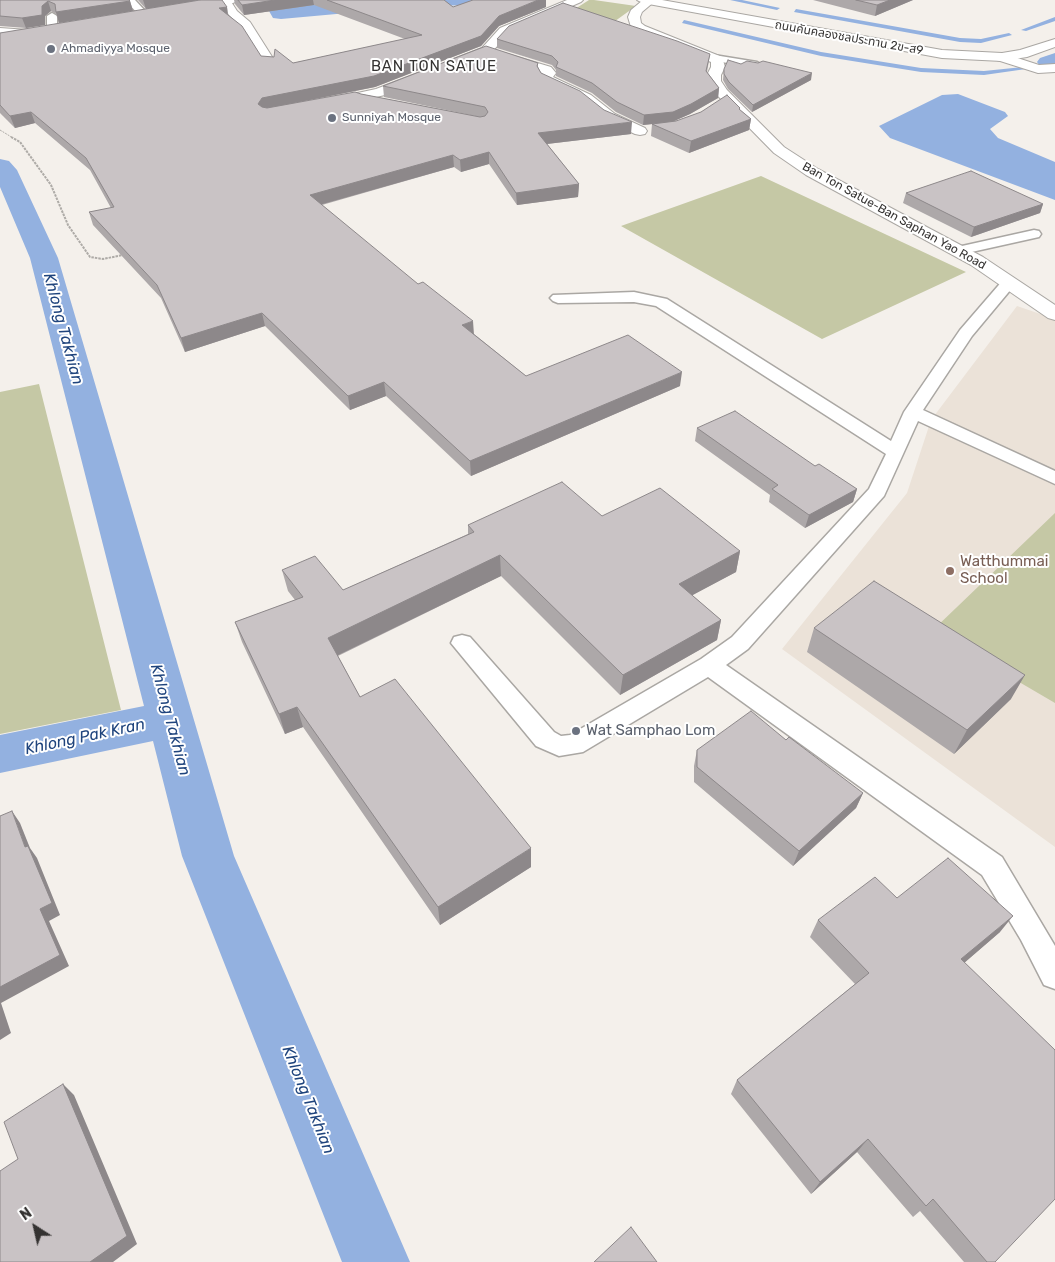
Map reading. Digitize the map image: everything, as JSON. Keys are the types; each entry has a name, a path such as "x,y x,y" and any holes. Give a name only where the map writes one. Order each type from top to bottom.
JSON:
{"street":[{"path":"174,10 242,0"},
{"path":"316,105 354,99 380,92 486,51 504,31 577,0"},
{"path":"646,0 634,17 635,24 641,29 714,58"},
{"name":"ถนนคันคลองชลประทาน 2ข-ส9","path":"646,0 942,54 1002,57 1022,54 1055,43"},
{"path":"228,1 233,13 246,25 270,63"},
{"path":"125,18 149,14"},
{"path":"0,38 56,29"},
{"path":"0,32 28,34"},
{"path":"486,51 546,70 549,73 546,76 547,79 586,98 625,125 640,131"},
{"path":"1002,57 1038,68 1055,68"},
{"name":"Ban Ton Satue-Ban Saphan Yao Road","path":"714,58 717,60 718,67 714,75 714,81 727,98 779,150 812,172 977,261 1055,314"},
{"path":"354,99 392,104"}],"lane":[{"path":"130,0 149,14"},
{"path":"52,16 56,29"},
{"path":"714,58 757,65"},
{"path":"713,105 727,98"},
{"path":"640,131 655,131"},
{"path":"958,250 1034,234"},
{"path":"462,643 545,739 559,746 574,745 709,665 740,644 876,492 896,452 912,412 966,333 1009,282"},
{"path":"558,298 634,297 661,302 896,452"},
{"path":"912,412 1055,478"},
{"path":"709,665 992,866 1031,930 1055,975"}],"path":[{"path":"0,130 20,142 51,185 68,225 90,257 103,258 126,254"}],"shaded area":[{"name":"Watthummai School","path":"1017,306 1055,319 1055,847 782,649 907,493 931,420"}],"green space":[{"path":"589,0 636,6 611,24 564,16"},
{"path":"761,176 966,272 822,339 621,226"},
{"path":"39,384 121,710 0,734 0,392"},
{"path":"1055,513 1055,703 932,631"}],"water":[{"path":"339,0 537,0 479,5 425,6 281,19 273,18 269,11 283,7"},
{"path":"958,94 1005,112 1008,116 990,129 998,138 1055,162 1055,200 890,138 879,126 942,95"}],"building":[{"path":"0,0 130,1 56,12 55,4 48,1 42,6 42,15 22,18 0,16"},
{"path":"200,0 222,0 227,7 219,8 242,26 261,56 274,57 275,49 293,63 422,35 327,0 444,0 453,7 473,0 538,0 499,16 481,36 374,76 262,98 258,104 267,108 355,92 480,117 485,116 488,112 485,107 383,86 486,46 538,63 537,66 541,73 580,91 604,110 632,122 538,133 579,184 516,193 489,152 460,160 453,155 310,195 418,284 423,282 473,321 462,325 526,376 628,335 682,372 470,461 384,382 348,396 262,313 181,338 157,285 89,212 114,207 86,158 31,112 10,116 0,105 0,33"},
{"path":"238,0 275,0 242,5"},
{"path":"856,0 890,0 877,5"},
{"path":"563,3 710,54 706,71 719,88 673,112 644,115 617,102 592,83 556,67 558,62 552,56 497,39 509,26"},
{"path":"728,60 741,64 747,61 758,63 763,61 812,73 753,105 729,82 724,74"},
{"path":"727,95 751,119 691,141 652,124 676,121 701,112"},
{"path":"971,171 1043,204 974,227 906,193"},
{"path":"735,411 815,466 819,464 857,489 809,515 772,489 778,485 697,428"},
{"path":"562,482 602,516 660,488 740,551 679,584 721,620 623,675 500,555 328,638 360,697 395,679 531,848 438,907 297,707 279,714 235,622 303,597 282,570 315,556 343,590 474,532 468,525"},
{"path":"874,581 1025,675 967,730 814,628"},
{"path":"751,711 786,740 789,737 863,793 799,851 697,767 697,750"},
{"path":"12,811 25,847 28,846 52,903 40,909 60,955 0,987 0,816"},
{"path":"948,858 1013,916 961,959 1055,1050 1055,1199 995,1262 987,1262 933,1199 926,1206 868,1139 820,1182 737,1080 869,973 818,920 875,877 897,898"},
{"path":"63,1084 127,1236 90,1262 0,1262 0,1171 18,1159 4,1122"},
{"path":"631,1227 657,1262 594,1262"}],"waterway":[{"path":"733,0 777,8"},
{"path":"796,11 960,40 981,41 1009,35"},
{"path":"1024,30 1055,19"},
{"path":"684,22 821,54 921,70 984,73 1023,69"},
{"path":"1047,62 1055,59"},
{"name":"Khlong Takhian","path":"0,166 5,170 44,258 170,719"},
{"name":"Khlong Pak Kran","path":"0,754 170,719"},
{"name":"Khlong Takhian","path":"170,719 208,856 376,1262"}],"place":[{"name":"Ahmadiyya Mosque","path":"51,49"},
{"name":"Sunniyah Mosque","path":"332,118"},
{"name":"Watthummai School","path":"950,571"},
{"name":"Wat Samphao Lom","path":"576,731"}],"district":[{"name":"BAN TON SATUE","path":"434,67"}]}
